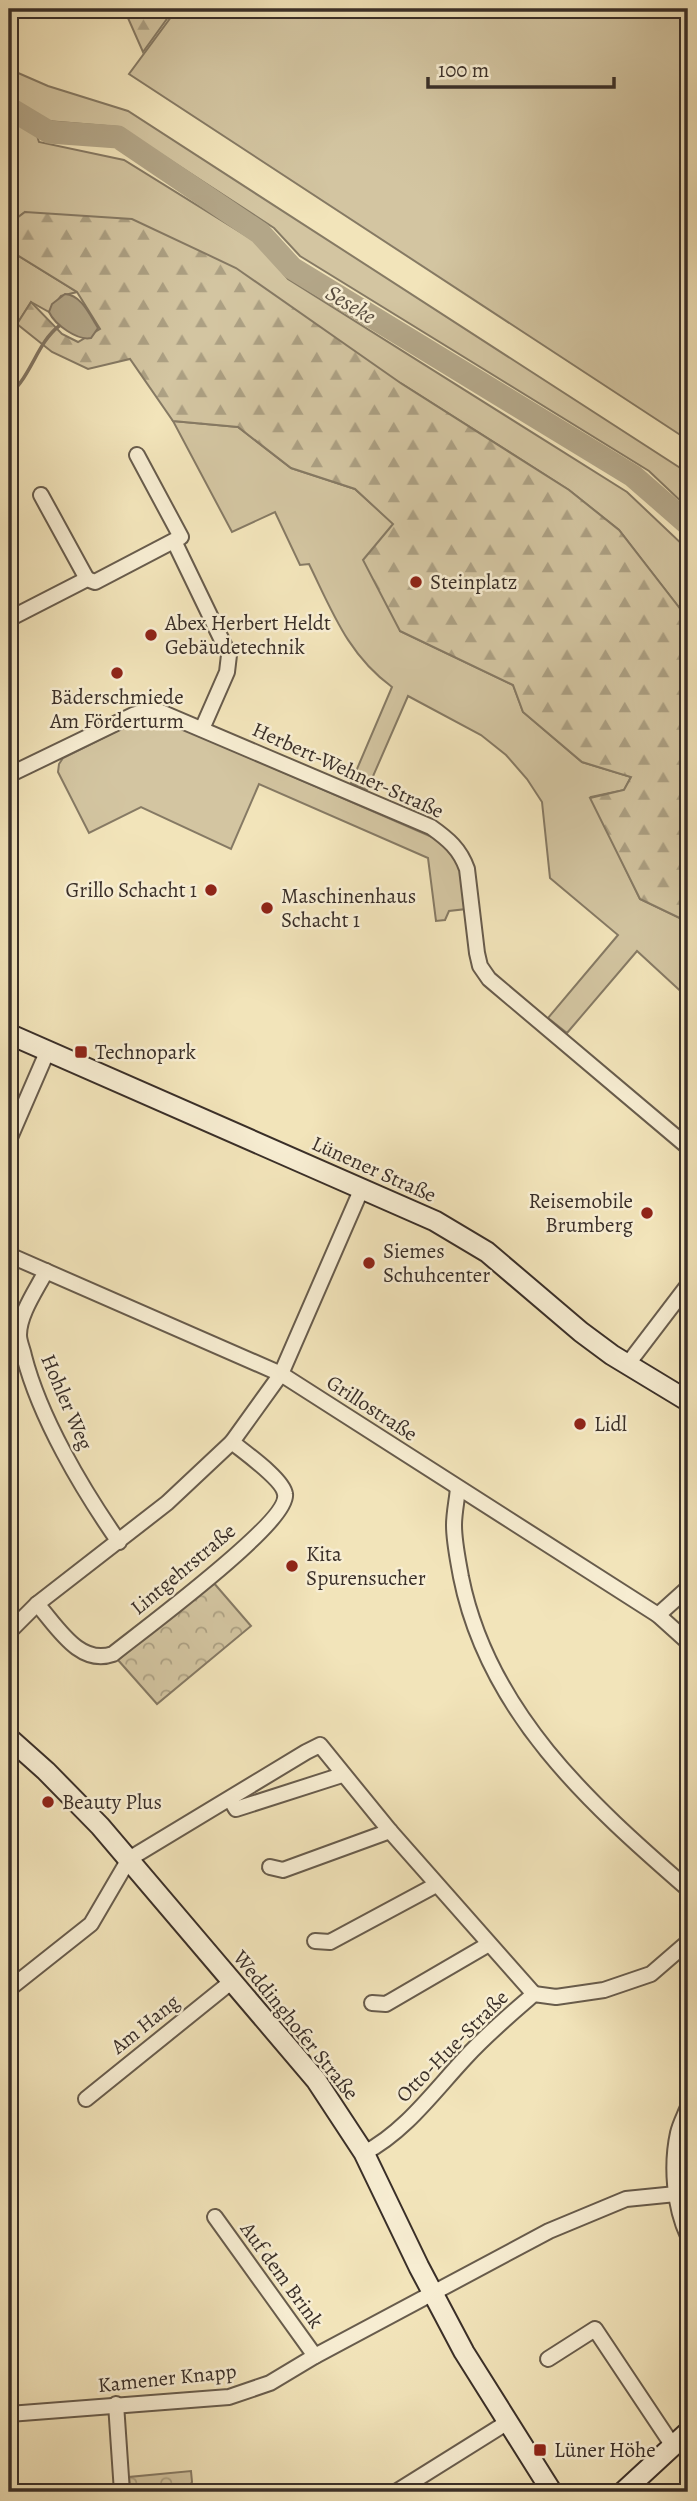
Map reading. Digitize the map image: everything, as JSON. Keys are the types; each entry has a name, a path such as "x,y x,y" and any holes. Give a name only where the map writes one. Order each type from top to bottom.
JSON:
{"street":[{"path":"41,495 87,579 95,582 181,537 137,455"},
{"path":"174,541 229,655 227,672 202,729"},
{"path":"9,619 87,579"},
{"name":"Herbert-Wehner-Straße","path":"9,775 149,710 164,712 431,827 447,838 464,858 477,953 480,966 489,979 688,1147"},
{"name":"Lünener Straße","path":"9,1034 435,1221 486,1252 582,1332 627,1365 688,1401"},
{"path":"9,1140 48,1050"},
{"path":"9,1632 37,1604 167,1503 232,1442 281,1374 362,1188"},
{"name":"Grillostraße","path":"9,1255 281,1374 658,1615 688,1642"},
{"name":"Hohler Weg","path":"46,1271 14,1338 46,1415 95,1508 118,1542"},
{"path":"627,1365 688,1285"},
{"name":"Lintgehrstraße","path":"37,1604 78,1649 91,1657 105,1657 113,1654 200,1587 270,1522 285,1504 286,1496 280,1483 232,1442"},
{"path":"458,1488 454,1524 460,1571 468,1612 491,1667 520,1715 553,1760 589,1800 688,1889"},
{"path":"658,1615 688,1588"},
{"name":"Weddinghofer Straße","path":"9,1738 46,1771 129,1859 316,2080 364,2153 432,2293 464,2352 552,2492"},
{"path":"9,1989 91,1924 129,1859 320,1745 390,1832 534,1994"},
{"path":"230,1799 236,1809 342,1775"},
{"path":"271,1867 283,1870 390,1832"},
{"path":"315,1941 330,1942 436,1885"},
{"name":"Otto-Hue-Straße","path":"364,2153 396,2131 469,2054 534,1994 556,1997 604,1990 652,1974 688,1942"},
{"path":"372,2003 386,2004 489,1944"},
{"name":"Am Hang","path":"86,2099 231,1982"},
{"path":"688,2107 675,2159 676,2194 688,2236"},
{"name":"Kamener Knapp","path":"9,2414 229,2397 270,2383 315,2356 549,2231 626,2199 676,2194"},
{"name":"Auf dem Brink","path":"215,2217 315,2356"},
{"path":"548,2359 595,2329 673,2446"},
{"path":"116,2404 122,2492"},
{"path":"396,2492 508,2422"},
{"path":"623,2492 688,2432"}],"green space":[{"path":"124,9 174,9 143,52"},
{"path":"177,9 675,9 688,18 688,440 129,74"},
{"path":"9,69 48,86 128,111 688,473 688,508 649,471 300,256 274,228 119,127 47,121 29,111 39,142 124,160 258,243 288,279 627,492 684,546 688,553 688,619 619,530 569,490 402,384 25,212 9,224"},
{"path":"25,212 132,219 236,268 402,384 569,490 619,530 688,619 688,922 640,899 590,798 624,790 631,777 582,762 523,712 513,685 400,631 363,560 393,524 355,489 291,468 238,427 173,421 130,359 88,369 52,352 17,324 31,302 62,334 78,342 100,329 77,292 9,250 9,224"},
{"path":"9,250 77,292 61,296 49,312 31,302 17,324 9,330"},
{"path":"173,421 238,427 291,468 355,489 394,524 400,631 513,685 523,712 582,762 631,777 624,790 591,797 640,899 688,922 688,998 637,951 567,1033 548,1018 618,935 550,878 542,802 506,755 481,735 408,696 367,790 351,783 392,687 352,646 309,564 300,565 275,512 232,532"},
{"path":"158,718 439,840 460,871 466,909 449,911 445,920 436,921 428,858 259,784 231,849 141,807 89,833 58,772 59,764 63,758 141,719"},
{"path":"213,1582 251,1626 157,1704 118,1660"},
{"path":"191,2471 192,2482 186,2492 130,2492 129,2477"}],"shaded area":[{"path":"65,294 76,298 89,312 98,328 91,338 80,337 67,331 49,312 52,304"}],"waterway":[{"name":"Seseke","path":"9,108 49,132 118,137 260,233 292,268 633,476 688,524"},
{"path":"9,395 17,387 45,341 59,326"}],"place":[{"name":"Steinplatz","path":"416,582"},
{"name":"Abex Herbert Heldt Gebäudetechnik","path":"151,635"},
{"name":"Bäderschmiede Am Förderturm","path":"117,673"},
{"name":"Grillo Schacht 1","path":"211,890"},
{"name":"Maschinenhaus Schacht 1","path":"267,908"},
{"name":"Technopark","path":"81,1052"},
{"name":"Reisemobile Brumberg","path":"647,1213"},
{"name":"Siemes Schuhcenter","path":"369,1263"},
{"name":"Lidl","path":"580,1424"},
{"name":"Kita Spurensucher","path":"292,1566"},
{"name":"Beauty Plus","path":"48,1802"},
{"name":"Lüner Höhe","path":"540,2450"}]}
